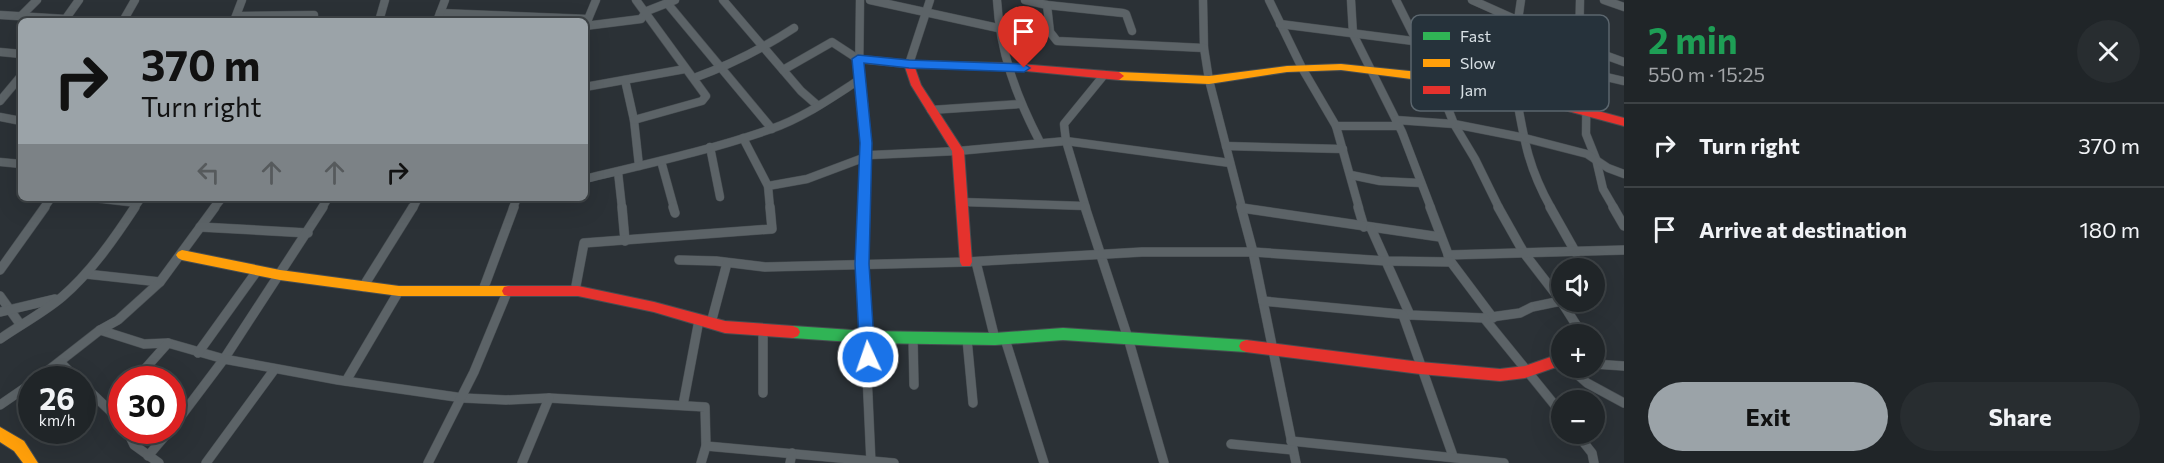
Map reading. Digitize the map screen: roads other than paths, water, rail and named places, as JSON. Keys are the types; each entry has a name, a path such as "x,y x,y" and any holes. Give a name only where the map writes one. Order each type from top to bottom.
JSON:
{"street":[{"path":"21,16 37,0"},
{"path":"66,18 79,0"},
{"path":"125,18 135,0"},
{"path":"242,0 236,18 314,15"},
{"path":"380,18 385,0"},
{"path":"438,18 445,0"},
{"path":"588,19 596,0"},
{"path":"634,120 706,99 694,78 685,69 636,0"},
{"path":"588,24 641,19 645,14 675,0"},
{"path":"723,0 763,48 817,105"},
{"path":"860,0 858,59 864,105 865,158 862,264 871,461"},
{"path":"870,0 998,28"},
{"path":"930,0 909,64 916,86 958,151 962,202 971,262 1044,463"},
{"path":"997,0 998,28 1005,66 1020,104 1040,142"},
{"path":"1028,0 1047,5 1126,14 1132,32"},
{"path":"1203,0 1204,48 1209,80 1252,252 1296,463"},
{"path":"1269,0 1302,68 1336,126 1368,227 1386,261 1406,315 1420,368 1453,456"},
{"path":"1351,0 1353,34 1398,123 1450,259 1525,372 1551,402"},
{"path":"1396,0 1411,32"},
{"path":"1472,0 1506,15"},
{"path":"1519,15 1521,0"},
{"path":"1580,0 1581,15"},
{"path":"1604,0 1624,7"},
{"path":"667,3 772,129"},
{"path":"1047,5 1050,32 1058,41 1204,48"},
{"path":"440,13 516,18"},
{"path":"0,15 43,18"},
{"path":"1280,24 1411,41"},
{"path":"694,78 719,67 725,67 763,48 794,28"},
{"path":"783,70 832,42 858,59 909,64 1005,66 1104,75 1209,80 1302,68 1341,67 1411,75"},
{"path":"0,52 18,54"},
{"path":"1609,57 1624,62"},
{"path":"588,86 685,69"},
{"path":"1104,75 1065,124 1066,141 1099,255 1128,338 1164,463"},
{"path":"1609,77 1624,81"},
{"path":"0,100 18,80"},
{"path":"625,80 634,120 639,166"},
{"path":"588,178 661,161 772,129 859,80"},
{"path":"10,90 18,89"},
{"path":"930,110 1020,104"},
{"path":"1449,111 1524,253 1551,288"},
{"path":"1516,111 1525,138 1526,154 1538,185 1576,253"},
{"path":"1577,111 1624,122"},
{"path":"1585,113 1586,134 1596,159 1603,189 1624,226"},
{"path":"0,117 18,120"},
{"path":"1336,126 1398,123 1454,124 1525,138 1587,154 1624,174"},
{"path":"575,291 584,243 772,229 768,186 743,138"},
{"path":"768,186 807,179 871,155 958,151 1040,142 1066,141 1230,163"},
{"path":"1226,146 1343,149"},
{"path":"710,147 720,198"},
{"path":"661,161 675,213"},
{"path":"1,164 18,164"},
{"path":"618,172 626,241"},
{"path":"1351,175 1380,181 1421,183"},
{"path":"0,270 49,201"},
{"path":"0,339 61,298 86,274 139,201"},
{"path":"55,366 100,330 118,320 159,282 182,255 190,239 220,201"},
{"path":"186,409 224,359 308,233 326,201"},
{"path":"363,287 404,225 416,201"},
{"path":"483,290 516,201"},
{"path":"962,202 1086,206"},
{"path":"1242,208 1440,237"},
{"path":"201,226 308,233"},
{"path":"679,260 727,262 765,267 971,262 1142,252 1252,252 1386,261 1524,253 1576,253 1603,249 1624,250"},
{"path":"182,255 280,275 399,291 575,291 654,307 725,327 867,337 1000,339 1063,334 1128,338 1272,348 1420,368 1500,375 1525,372 1551,363"},
{"path":"683,405 705,322 727,262"},
{"path":"198,353 257,271"},
{"path":"86,274 159,282"},
{"path":"428,463 461,399 508,290"},
{"path":"346,381 399,291"},
{"path":"2,305 61,298"},
{"path":"1263,302 1406,315 1488,318 1551,303"},
{"path":"2,305 20,324"},
{"path":"100,330 144,344 168,343 198,353 274,370 461,399 549,398 705,407 706,446 701,463"},
{"path":"763,330 763,393"},
{"path":"913,338 914,385"},
{"path":"967,339 973,403"},
{"path":"147,366 168,343"},
{"path":"60,362 64,366"},
{"path":"1605,365 1624,366"},
{"path":"206,463 274,370"},
{"path":"1581,378 1624,403"},
{"path":"0,405 18,393"},
{"path":"96,397 108,409"},
{"path":"522,463 549,398"},
{"path":"0,434 19,446 31,463"},
{"path":"134,444 159,463"},
{"path":"148,456 158,444"},
{"path":"1231,444 1453,456 1504,463"},
{"path":"1585,444 1592,453 1594,463"},
{"path":"706,446 791,458 894,463"}]}
